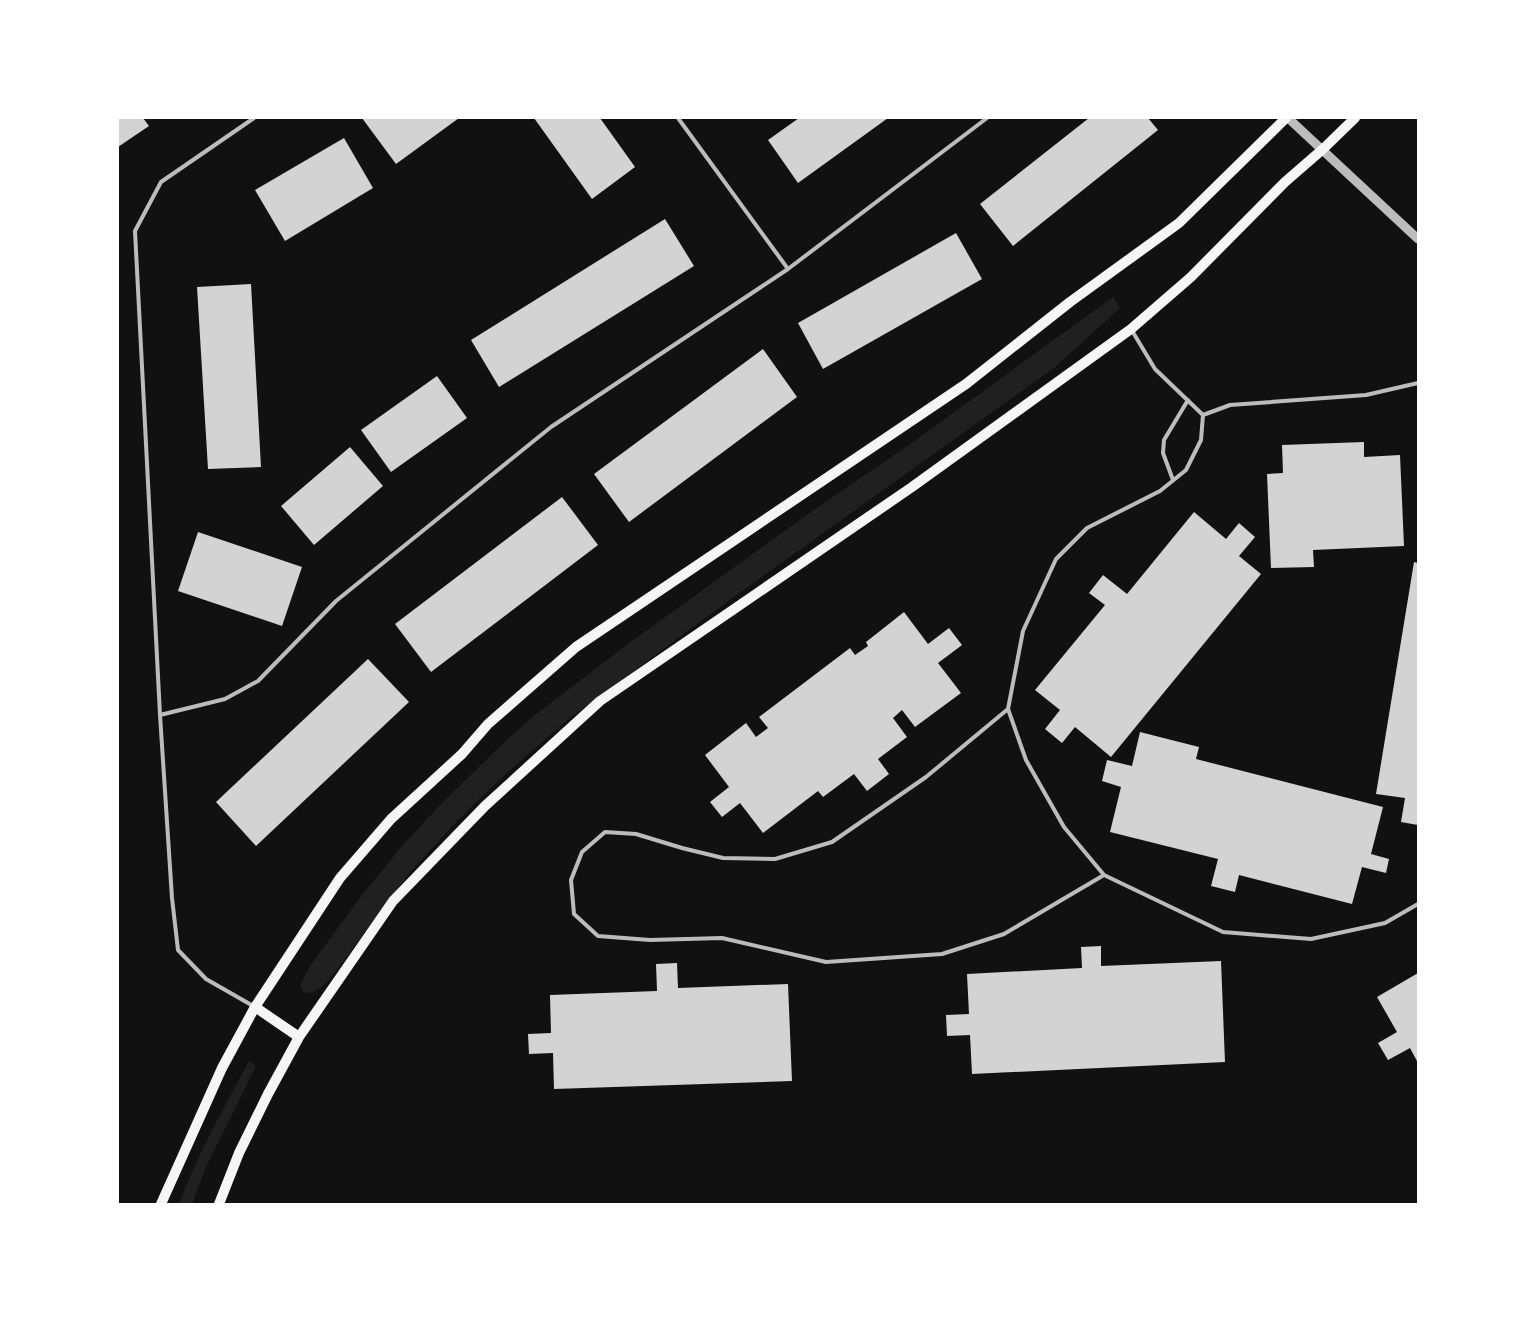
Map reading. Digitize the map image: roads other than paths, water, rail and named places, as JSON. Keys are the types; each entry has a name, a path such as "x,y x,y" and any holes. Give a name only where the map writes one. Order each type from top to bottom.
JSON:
{"main road":[{"path":"161,1204 222,1068 255,1008 340,878 391,819 462,754 488,724 576,647 966,384 1070,302 1179,222 1287,118"},
{"path":"219,1204 239,1153 299,1037 393,901 485,806 600,701 912,487 1131,329 1191,277 1285,182 1323,150 1355,118"},
{"path":"255,1008 299,1037"}],"street":[{"path":"1287,118 1418,239"}],"lane":[{"path":"254,118 161,182 136,231 160,715 172,898 178,950 206,979 255,1008"},
{"path":"678,118 788,269"},
{"path":"160,715 225,698 258,681 336,601 551,427 788,269 987,118"},
{"path":"1131,329 1155,369 1203,414"},
{"path":"1203,414 1230,405 1366,395 1418,383"},
{"path":"1173,480 1163,453 1164,440 1188,400"},
{"path":"1203,414 1201,440 1186,470 1160,491 1087,528 1056,559 1023,631 1008,709 1026,760 1064,827 1104,875 1223,932 1311,939 1385,923 1418,904"},
{"path":"1008,709 926,777 832,842 775,859 723,858 636,834 605,832 582,852 571,880 574,914 598,936 650,940 722,938 826,962 942,954 1004,934 1104,875"}]}
